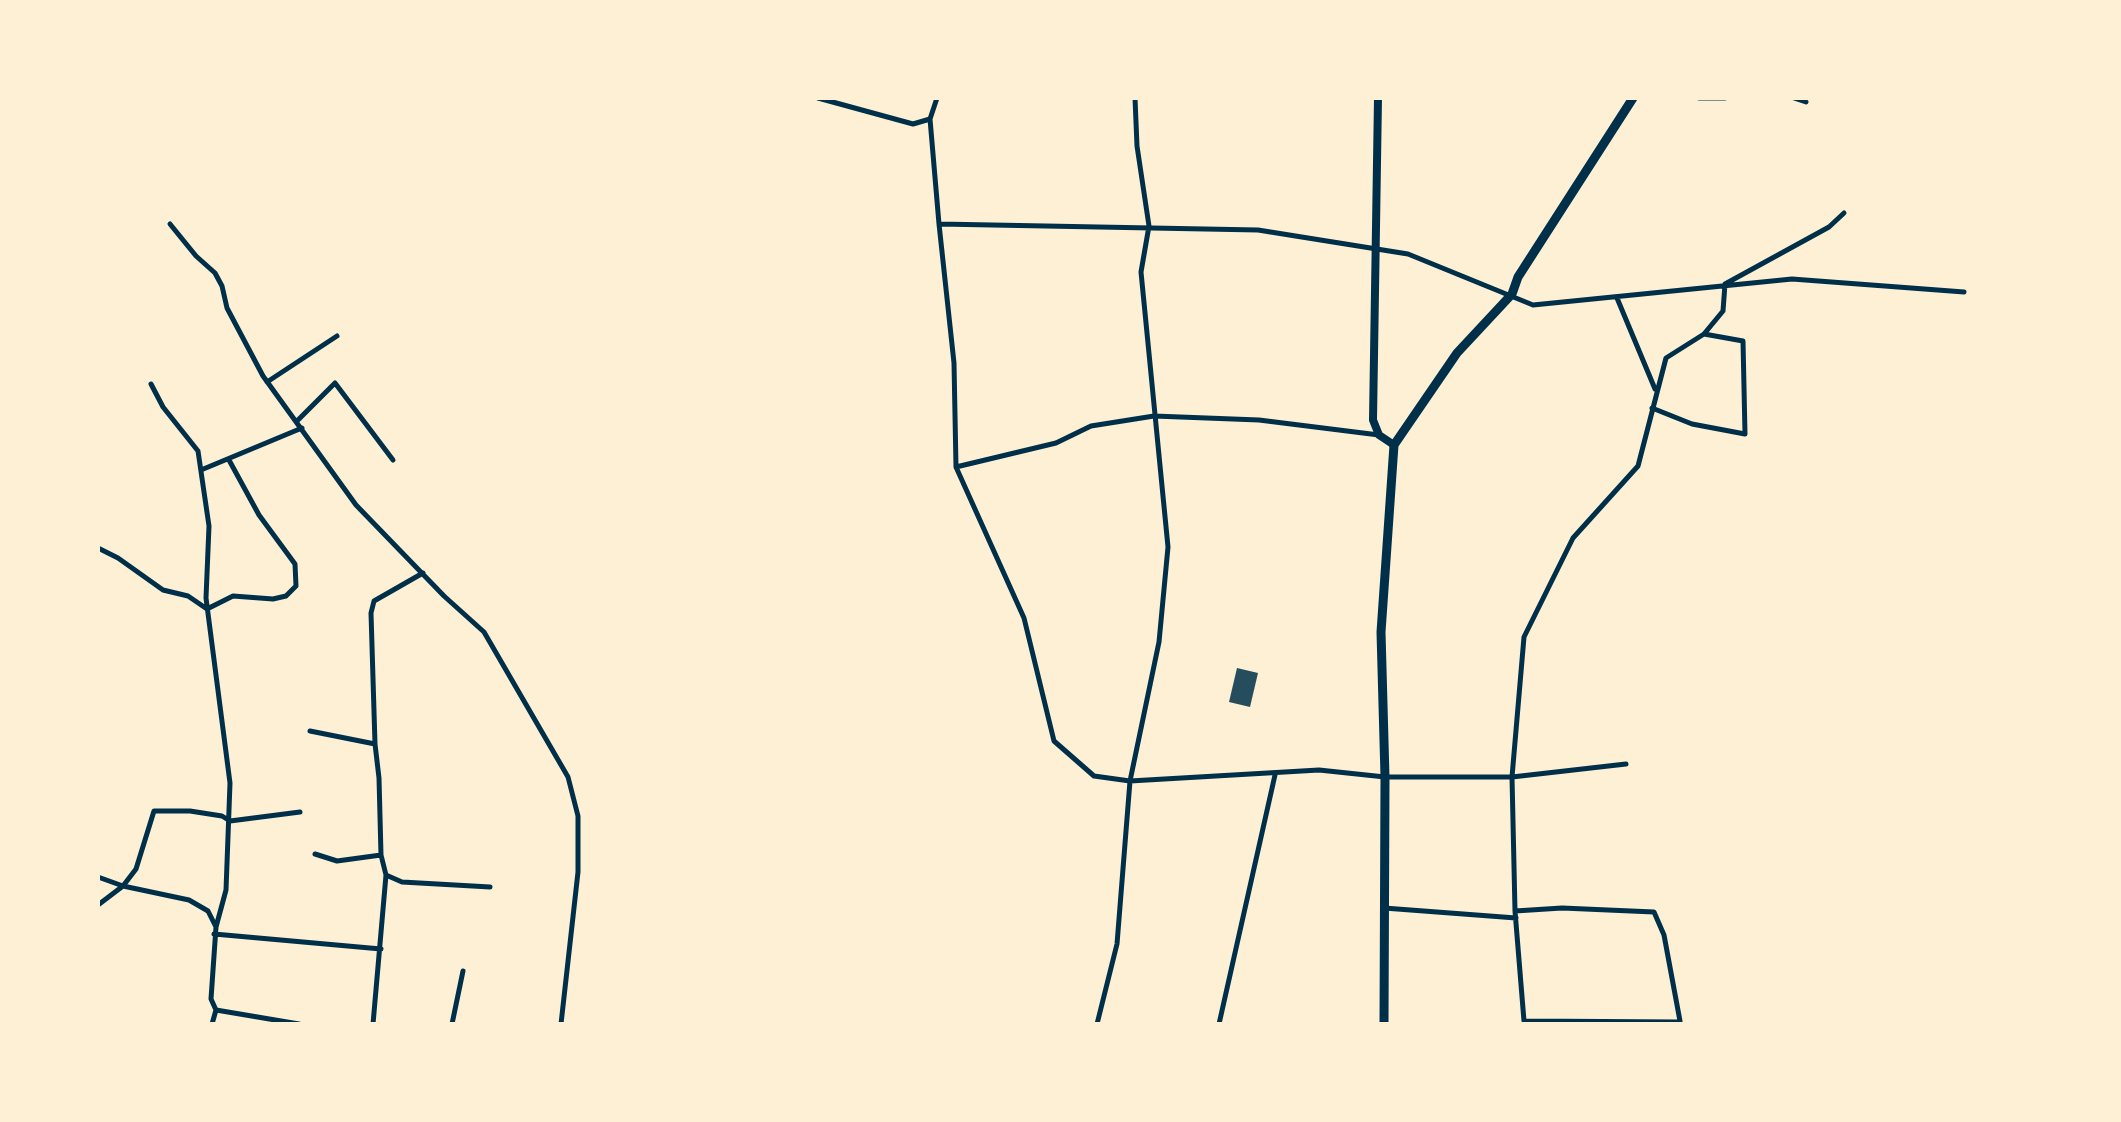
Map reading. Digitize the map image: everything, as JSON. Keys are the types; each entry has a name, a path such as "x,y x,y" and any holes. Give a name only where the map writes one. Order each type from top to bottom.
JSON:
{"main road":[{"path":"1384,1024 1381,632 1394,446 1457,353 1512,294 1518,278 1633,98"}],"street":[{"path":"818,98 914,124 930,118"},
{"path":"937,98 930,118 954,363 956,466 1024,618 1054,741 1094,776 1130,782 1319,770 1385,777 1512,777 1626,764"},
{"path":"1097,1024 1117,944 1130,782 1159,642 1168,547 1141,272 1148,226 1135,98"},
{"path":"1378,98 1373,420 1380,435 1394,446"},
{"path":"1699,98 1725,98"},
{"path":"1794,98 1806,102"},
{"path":"1726,284 1829,227 1844,214"},
{"path":"170,224 215,273 227,308 267,382 356,505 484,632 568,777 578,816 578,872 561,1024"},
{"path":"939,224 1258,230 1408,254 1532,305 1792,279 1964,292"},
{"path":"1382,908 1515,915 1562,908 1654,912 1664,935 1680,1023 1524,1021 1515,915 1512,777 1524,637 1573,538 1638,466 1666,358 1704,334 1723,311 1726,284"},
{"path":"1617,298 1656,392"},
{"path":"1652,408 1692,424 1746,434 1743,340 1704,334"},
{"path":"267,382 337,336"},
{"path":"297,421 335,383 393,460"},
{"path":"151,384 163,407 198,451 209,526 207,609 228,766 230,821 226,890 215,930 211,999 216,1010 212,1024"},
{"path":"956,466 1056,442 1092,426 1154,416 1259,420 1380,435"},
{"path":"201,470 302,428"},
{"path":"207,609 233,596 280,598 296,586 292,558 260,515 229,460"},
{"path":"98,548 163,590 188,596 207,609"},
{"path":"373,1024 386,875 381,854 374,744 372,605 424,573"},
{"path":"310,731 374,744"},
{"path":"1219,1024 1275,775"},
{"path":"98,905 136,869 154,812 190,811 230,821 300,812"},
{"path":"315,854 337,860 381,854"},
{"path":"386,875 402,882 490,887"},
{"path":"98,877 189,900 208,911 215,930"},
{"path":"215,930 382,950"},
{"path":"452,1024 463,971"},
{"path":"216,1010 299,1024"}],"building":[{"path":"1237,668 1258,673 1250,707 1229,702"}]}
